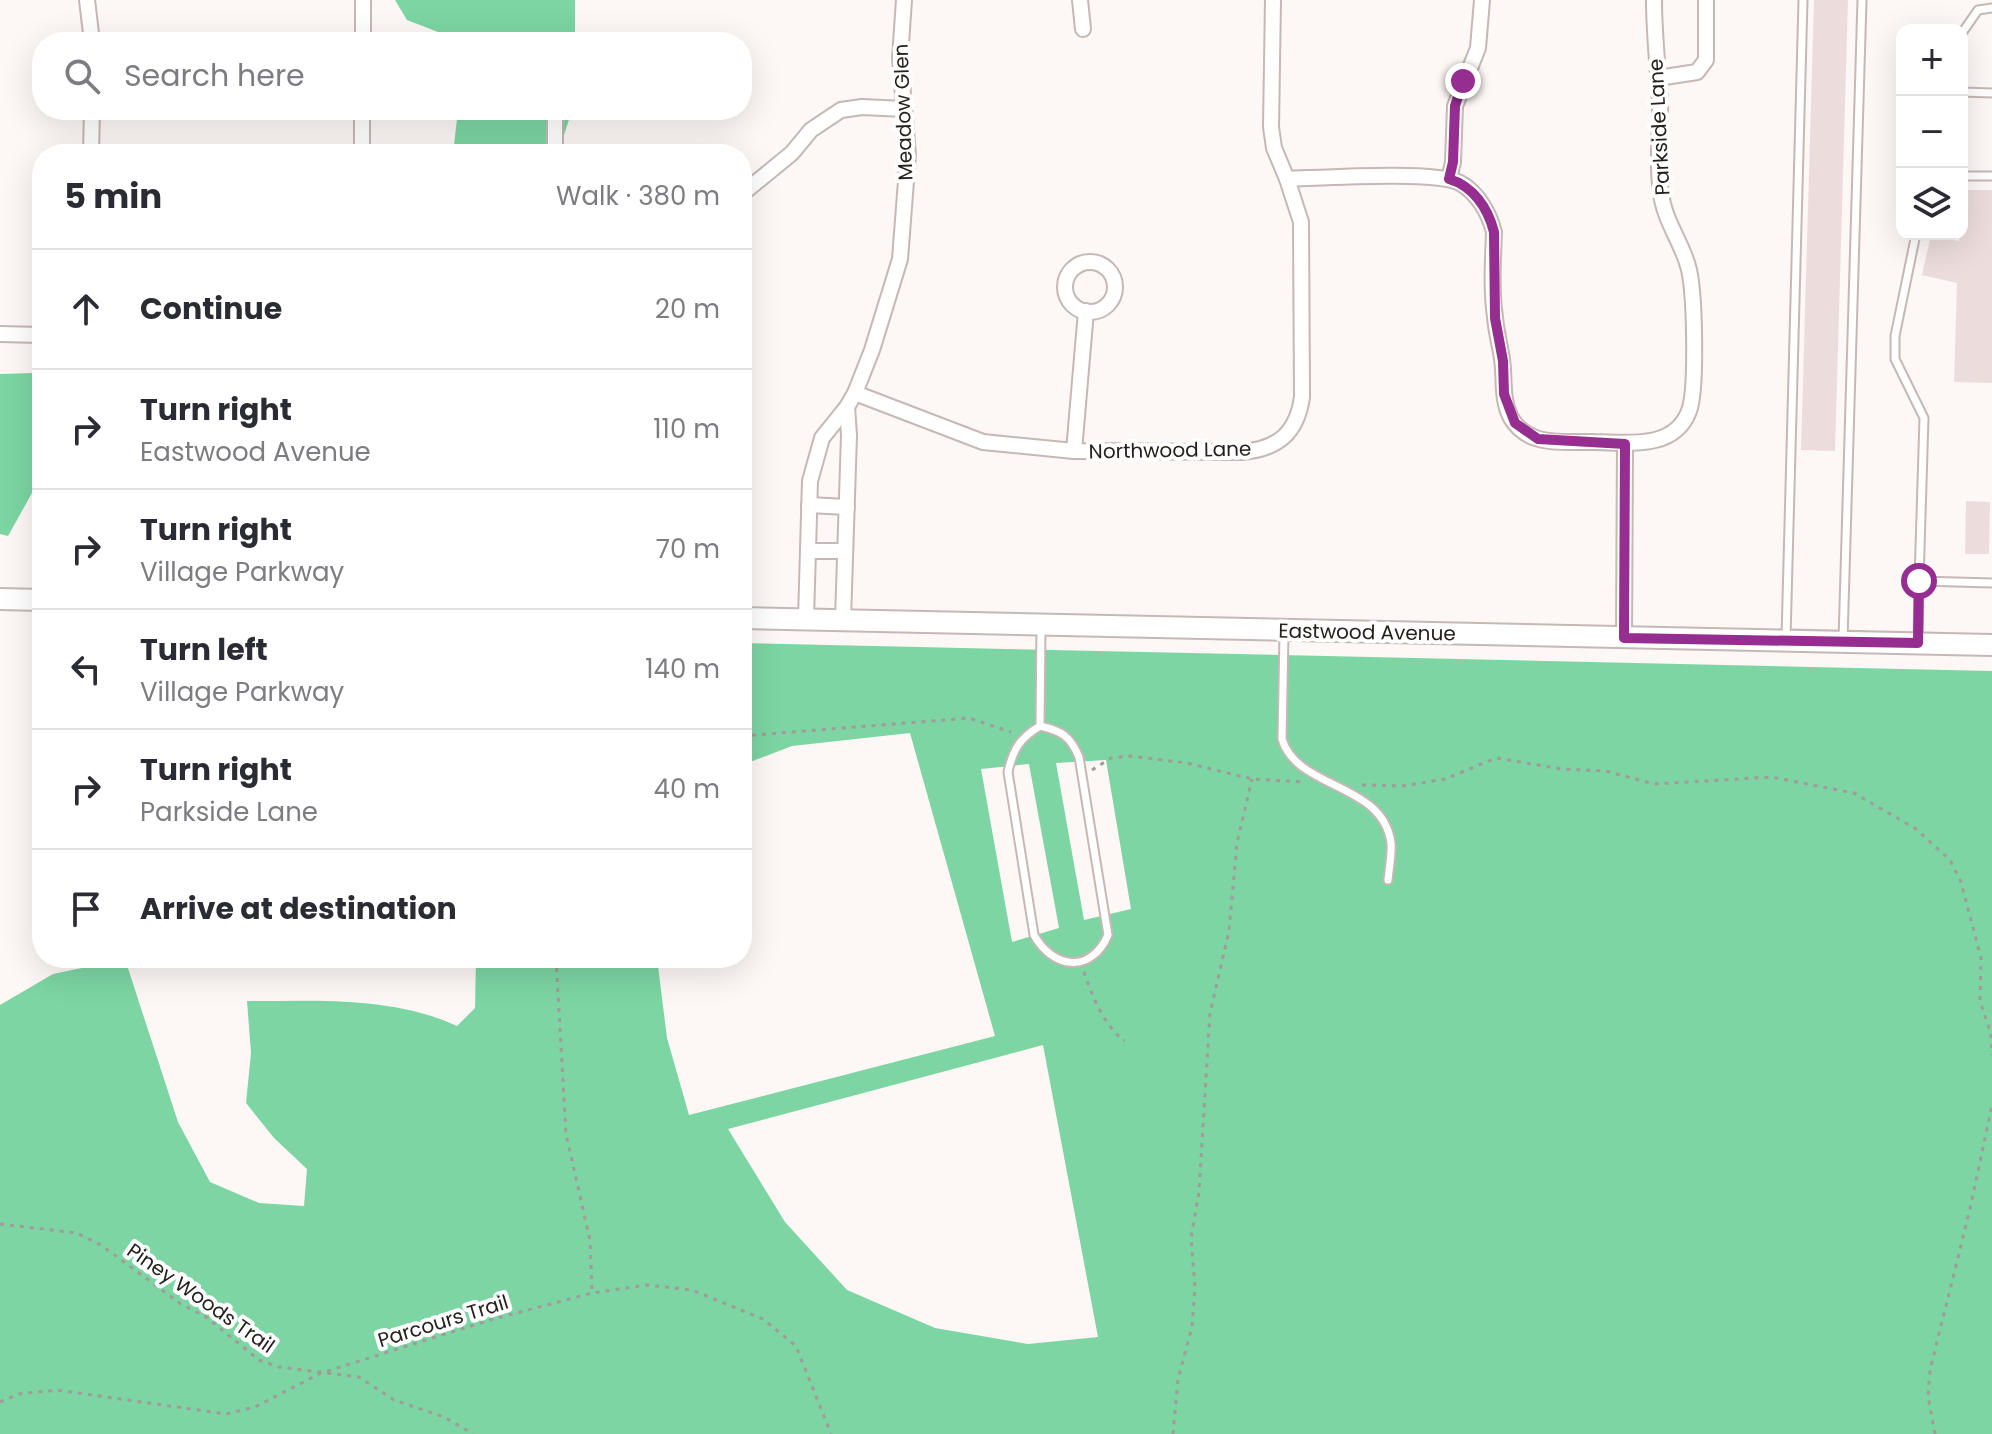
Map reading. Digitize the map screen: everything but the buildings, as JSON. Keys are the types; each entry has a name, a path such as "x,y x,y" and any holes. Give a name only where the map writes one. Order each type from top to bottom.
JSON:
{"street":[{"path":"87,0 91,32"},
{"path":"363,0 363,32"},
{"name":"Meadow Glen","path":"806,619 810,481 822,438 855,393 872,350 900,259 908,155 900,58 904,0"},
{"path":"1080,0 1083,29"},
{"name":"Northwood Lane","path":"855,393 983,442 1074,451 1257,451 1281,439 1299,418 1302,397 1301,222 1274,148 1271,127 1273,0"},
{"path":"1287,179 1395,176 1449,179 1453,162 1455,106 1478,48 1482,0"},
{"name":"Parkside Lane","path":"1449,179 1469,189 1477,198 1494,232 1495,318 1503,361 1504,394 1515,423 1538,439 1625,444 1651,441 1669,434 1684,421 1692,401 1693,305 1691,277 1661,195 1654,0"},
{"path":"1658,78 1697,72 1706,60 1706,0"},
{"path":"752,186 792,153 811,130 841,110 862,107 904,109"},
{"path":"91,144 92,120"},
{"path":"362,120 362,144"},
{"path":"555,120 555,144"},
{"path":"1074,451 1086,311"},
{"path":"0,334 32,335"},
{"name":"Meadow Glen","path":"843,620 847,407"},
{"path":"1624,638 1625,444"},
{"path":"809,505 847,507"},
{"path":"808,551 845,551"},
{"path":"0,599 32,600"},
{"name":"Eastwood Avenue","path":"752,618 1992,645"}],"lane":[{"path":"1786,641 1803,0"},
{"path":"1843,642 1862,0"},
{"path":"1968,24 1978,10 1992,8"},
{"path":"1968,92 1992,93"},
{"path":"1968,176 1992,176"},
{"path":"1915,240 1895,336 1895,359 1924,418 1918,643"},
{"path":"1919,581 1992,583"},
{"path":"1040,726 1041,624"},
{"path":"1284,630 1282,739 1287,753 1296,763 1358,795 1373,809 1386,828 1391,843 1388,880"},
{"path":"1040,726 1061,730 1072,741 1079,757 1108,935 1101,950 1081,961 1057,960 1043,950 1034,935 1008,772 1012,751 1023,736 1040,726"}],"path":[{"path":"752,735 969,718 1023,736"},
{"path":"1082,776 1111,758 1131,756 1187,763 1252,779 1403,786 1445,779 1496,758 1562,769 1606,771 1654,784 1771,777 1854,793 1916,829 1950,860 1956,871 1981,958 1980,1001 1991,1034 1992,1055"},
{"path":"1173,1434 1178,1379 1192,1327 1195,1287 1191,1238 1199,1192 1210,1013 1229,931 1237,843 1252,779"},
{"path":"1081,961 1098,1006 1116,1035 1125,1041"},
{"path":"557,968 566,1134 590,1240 592,1293"},
{"path":"1935,1434 1928,1396 1930,1370 1992,1105"},
{"name":"Piney Woods Trail","path":"0,1224 77,1233 101,1245 181,1304 206,1317 259,1360 279,1367 359,1377 394,1400 444,1417 473,1434"},
{"name":"Parcours Trail","path":"0,1402 19,1394 57,1390 226,1414 255,1407 321,1373 490,1320 592,1293 647,1285 692,1290 763,1319 796,1346 831,1434"}],"green space":[{"path":"395,0 575,0 575,32 438,32 407,20"},
{"path":"457,120 569,120 561,144 454,144"},
{"path":"32,373 32,493 8,536 0,534 0,374"},
{"path":"752,643 1992,671 1992,1434 0,1434 0,1005 53,974 82,968 128,968 178,1122 210,1182 259,1203 304,1206 307,1169 274,1138 246,1103 251,1053 247,1001 327,1001 380,1005 407,1009 457,1026 475,1008 476,968 658,968 667,1038 689,1115 995,1036 910,733 792,746 752,761","holes":["1106,760 1131,909 1084,920 1056,763","1029,764 1059,928 1012,942 981,769","1043,1045 1098,1337 1028,1344 935,1328 847,1290 785,1222 728,1129"]}],"route":[{"path":"1463,81 1455,106 1453,162 1449,179 1459,182 1477,198 1494,232 1495,318 1509,414 1522,430 1538,439 1625,444 1624,638 1918,643 1919,581"}]}
